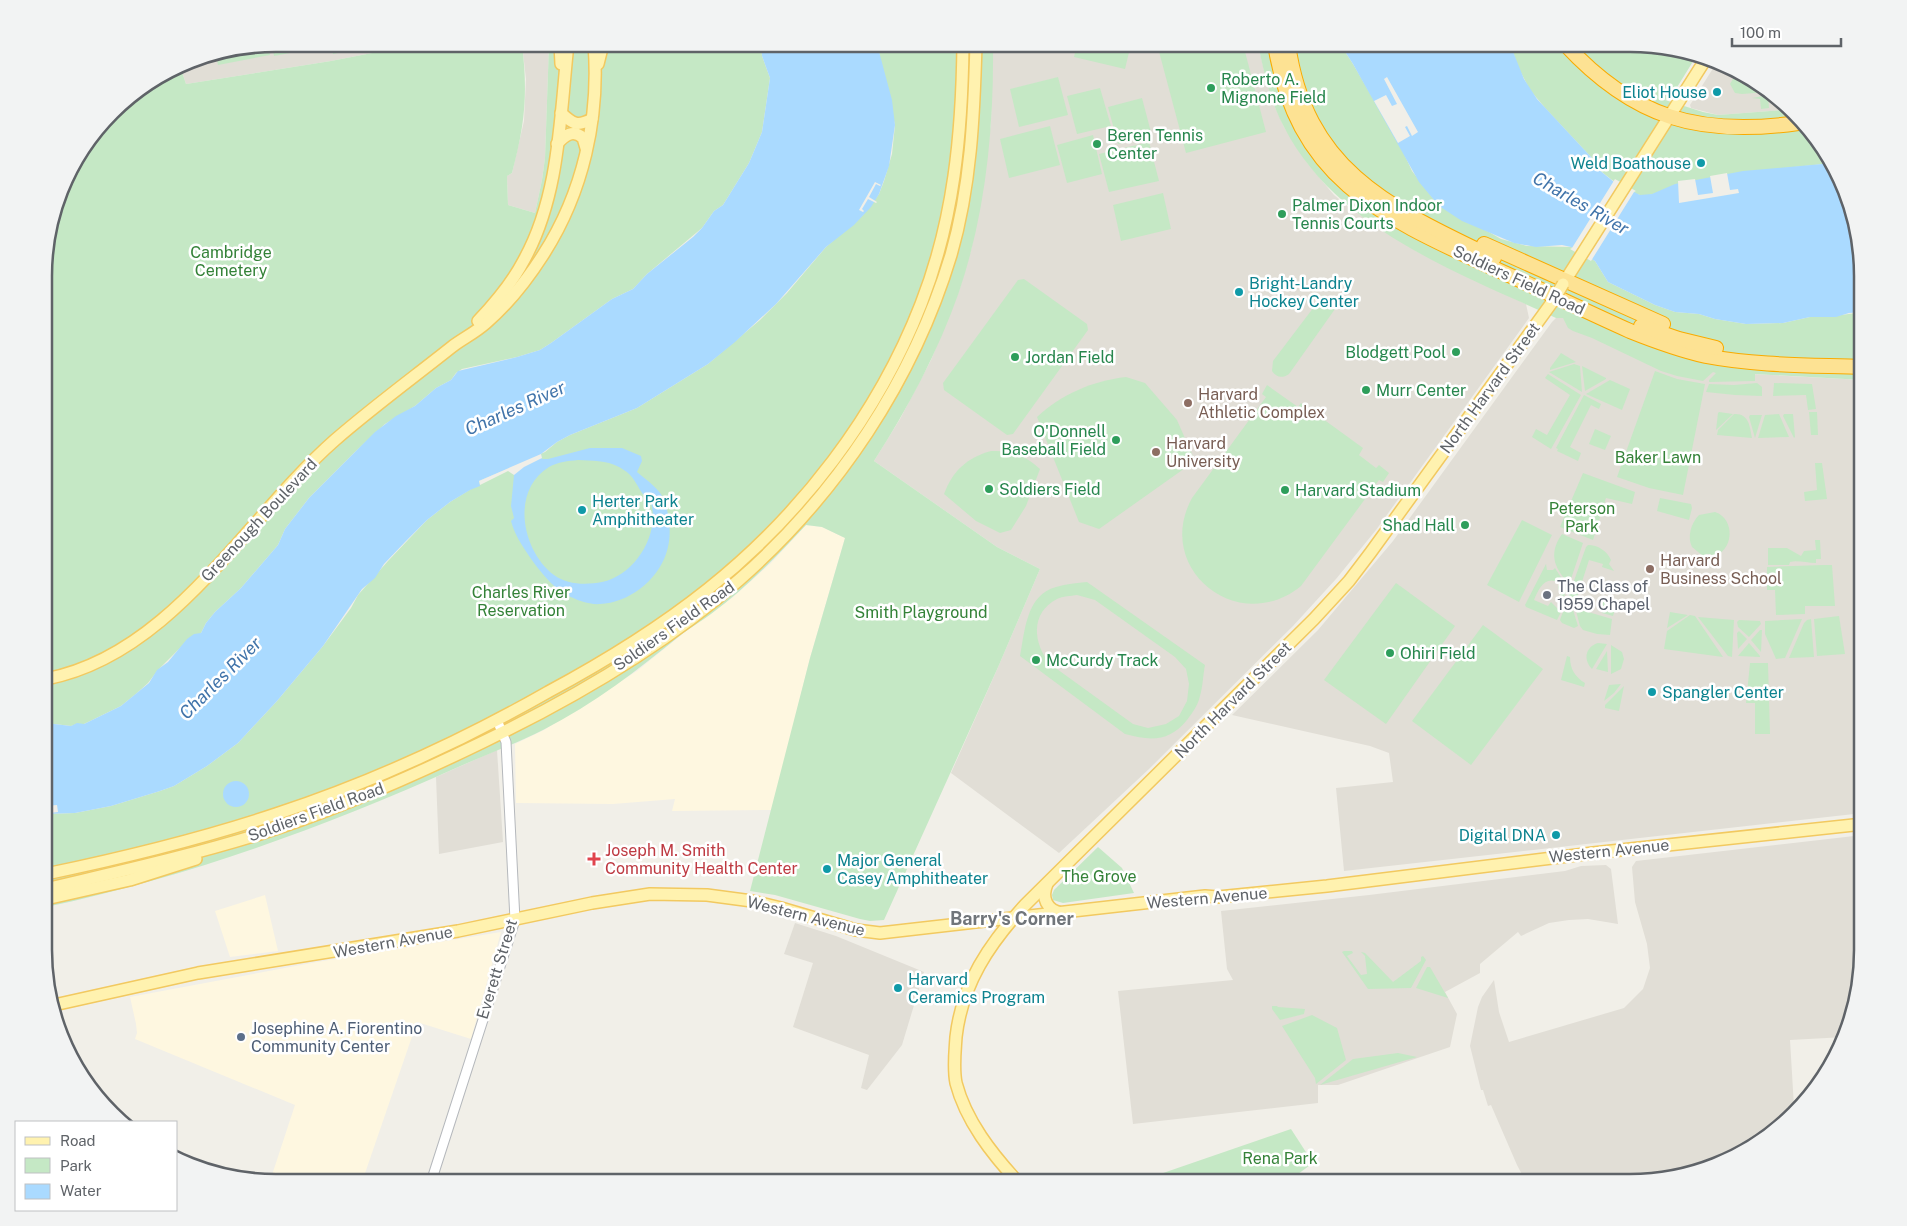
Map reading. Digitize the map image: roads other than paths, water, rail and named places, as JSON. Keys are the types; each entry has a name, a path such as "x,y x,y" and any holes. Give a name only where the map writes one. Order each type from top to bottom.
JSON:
{"highway":[{"name":"Soldiers Field Road","path":"1276,52 1289,101 1300,125 1330,170 1354,192 1404,226 1636,334 1693,353 1733,360 1854,367"},
{"name":"Soldiers Field Road","path":"1290,52 1298,91 1316,128 1340,162 1378,195 1405,214 1432,229 1635,323 1679,339 1718,348 1772,354 1854,358"},
{"path":"1573,52 1590,69 1617,90 1644,106 1670,117 1725,128 1764,127 1794,123"},
{"path":"1378,195 1564,282 1718,348"},
{"path":"1404,226 1450,258 1552,302 1634,343 1662,353 1698,360 1733,360"}],"main road":[{"name":"Greenough Boulevard","path":"560,52 562,96"},
{"name":"Greenough Boulevard","path":"460,341 503,293 531,248 548,200 561,113 567,52"},
{"name":"Greenough Boulevard","path":"52,677 76,671 103,659 122,648 165,617 208,576 320,453 351,426 460,341 483,326 500,310 541,258 568,207 587,150 592,118 595,75 594,52"},
{"name":"Greenough Boulevard","path":"595,75 601,52"},
{"name":"Soldiers Field Road","path":"52,873 164,846 284,811 381,774 497,720 607,658 665,620 710,587 757,546 794,508 823,474 852,433 882,385 907,337 921,304 943,236 954,186 962,109 963,52"},
{"name":"Soldiers Field Road","path":"52,887 249,837 305,818 386,786 502,732 574,694 645,650 721,595 762,559 803,517 859,446 881,412 909,361 931,313 951,253 965,197 974,118 976,52"},
{"name":"North Harvard Street","path":"1011,1174 995,1156 974,1125 960,1094 954,1067 958,1026 967,991 985,955 1013,919 1047,884 1342,589 1377,545 1552,302 1703,64"},
{"path":"561,113 569,121 577,124 582,124 592,118"},
{"path":"557,144 566,134 575,133 583,138 587,150"},
{"name":"Western Avenue","path":"59,1004 198,973 333,952 514,920 638,895 666,893 707,895 752,901 856,930 874,933 1013,919 1205,896 1218,897 1327,886 1575,855 1854,825"},
{"path":"52,898 150,874 212,853 249,837"},
{"path":"1047,884 1044,893 1047,905 1053,910 1063,913"}],"street":[{"name":"Everett Street","path":"434,1174 514,920 506,744 497,720"}],"water":[{"name":"Charles River","path":"762,52 879,52 892,100 895,125 889,166 879,194 871,207 854,225 826,247 776,304 735,342 708,364 637,408 570,435 541,454 542,459 548,459 590,448 622,448 641,456 642,461 637,472 653,485 663,497 670,528 666,554 662,564 649,581 640,589 621,600 596,604 583,602 571,597 547,579 522,545 511,521 514,518 511,506 514,475 510,471 534,458 479,481 480,486 450,502 427,520 384,564 375,578 362,589 323,646 277,701 238,743 207,766 174,786 160,791 111,806 75,813 52,814 52,724 71,726 77,723 84,724 121,706 149,683 157,670 168,662 187,639 194,634 201,633 215,612 241,588 278,545 285,529 309,498 375,432 396,416 415,406 436,388 451,380 458,371 540,350 612,299 633,289 647,274 693,237 714,211 723,205 749,163 762,132 770,78","holes":["578,460 599,461 625,470 635,481 652,507 651,531 641,554 624,572 602,582 590,584 565,581 554,575 534,551 528,537 525,505 529,491 537,478 549,467 563,462"]},
{"name":"Charles River","path":"1345,52 1513,52 1524,79 1537,99 1591,157 1598,169 1614,182 1640,195 1652,194 1675,184 1743,171 1823,164 1843,205 1853,247 1854,313 1836,317 1810,317 1783,323 1746,324 1715,319 1699,314 1675,312 1655,305 1608,282 1595,261 1571,247 1562,245 1536,247 1514,243 1462,221 1439,206 1419,182"},
{"path":"236,781 245,785 249,794 245,803 236,807 227,803 223,794 227,785"}],"place":[{"name":"Roberto A. Mignone Field","path":"1211,88"},
{"name":"Eliot House","path":"1717,92"},
{"name":"Beren Tennis Center","path":"1097,144"},
{"name":"Weld Boathouse","path":"1701,163"},
{"name":"Palmer Dixon Indoor Tennis Courts","path":"1282,214"},
{"name":"Bright-Landry Hockey Center","path":"1239,292"},
{"name":"Blodgett Pool","path":"1456,352"},
{"name":"Jordan Field","path":"1015,357"},
{"name":"Murr Center","path":"1366,390"},
{"name":"Harvard Athletic Complex","path":"1188,403"},
{"name":"O'Donnell Baseball Field","path":"1116,440"},
{"name":"Harvard University","path":"1156,452"},
{"name":"Soldiers Field","path":"989,489"},
{"name":"Harvard Stadium","path":"1285,490"},
{"name":"Herter Park Amphitheater","path":"582,510"},
{"name":"Shad Hall","path":"1465,525"},
{"name":"Harvard Business School","path":"1650,569"},
{"name":"The Class of 1959 Chapel","path":"1547,595"},
{"name":"Ohiri Field","path":"1390,653"},
{"name":"McCurdy Track","path":"1036,660"},
{"name":"Spangler Center","path":"1652,692"},
{"name":"Digital DNA","path":"1556,835"},
{"name":"Joseph M. Smith Community Health Center","path":"594,859"},
{"name":"Major General Casey Amphitheater","path":"827,869"},
{"name":"Harvard Ceramics Program","path":"898,988"},
{"name":"Josephine A. Fiorentino Community Center","path":"241,1037"}],"district":[{"name":"Barry's Corner","path":"1012,918"}],"park label":[{"name":"Cambridge Cemetery","path":"231,261"},
{"name":"Baker Lawn","path":"1658,457"},
{"name":"Peterson Park","path":"1582,517"},
{"name":"Charles River Reservation","path":"521,601"},
{"name":"Smith Playground","path":"921,612"},
{"name":"The Grove","path":"1099,876"},
{"name":"Rena Park","path":"1280,1158"}]}
